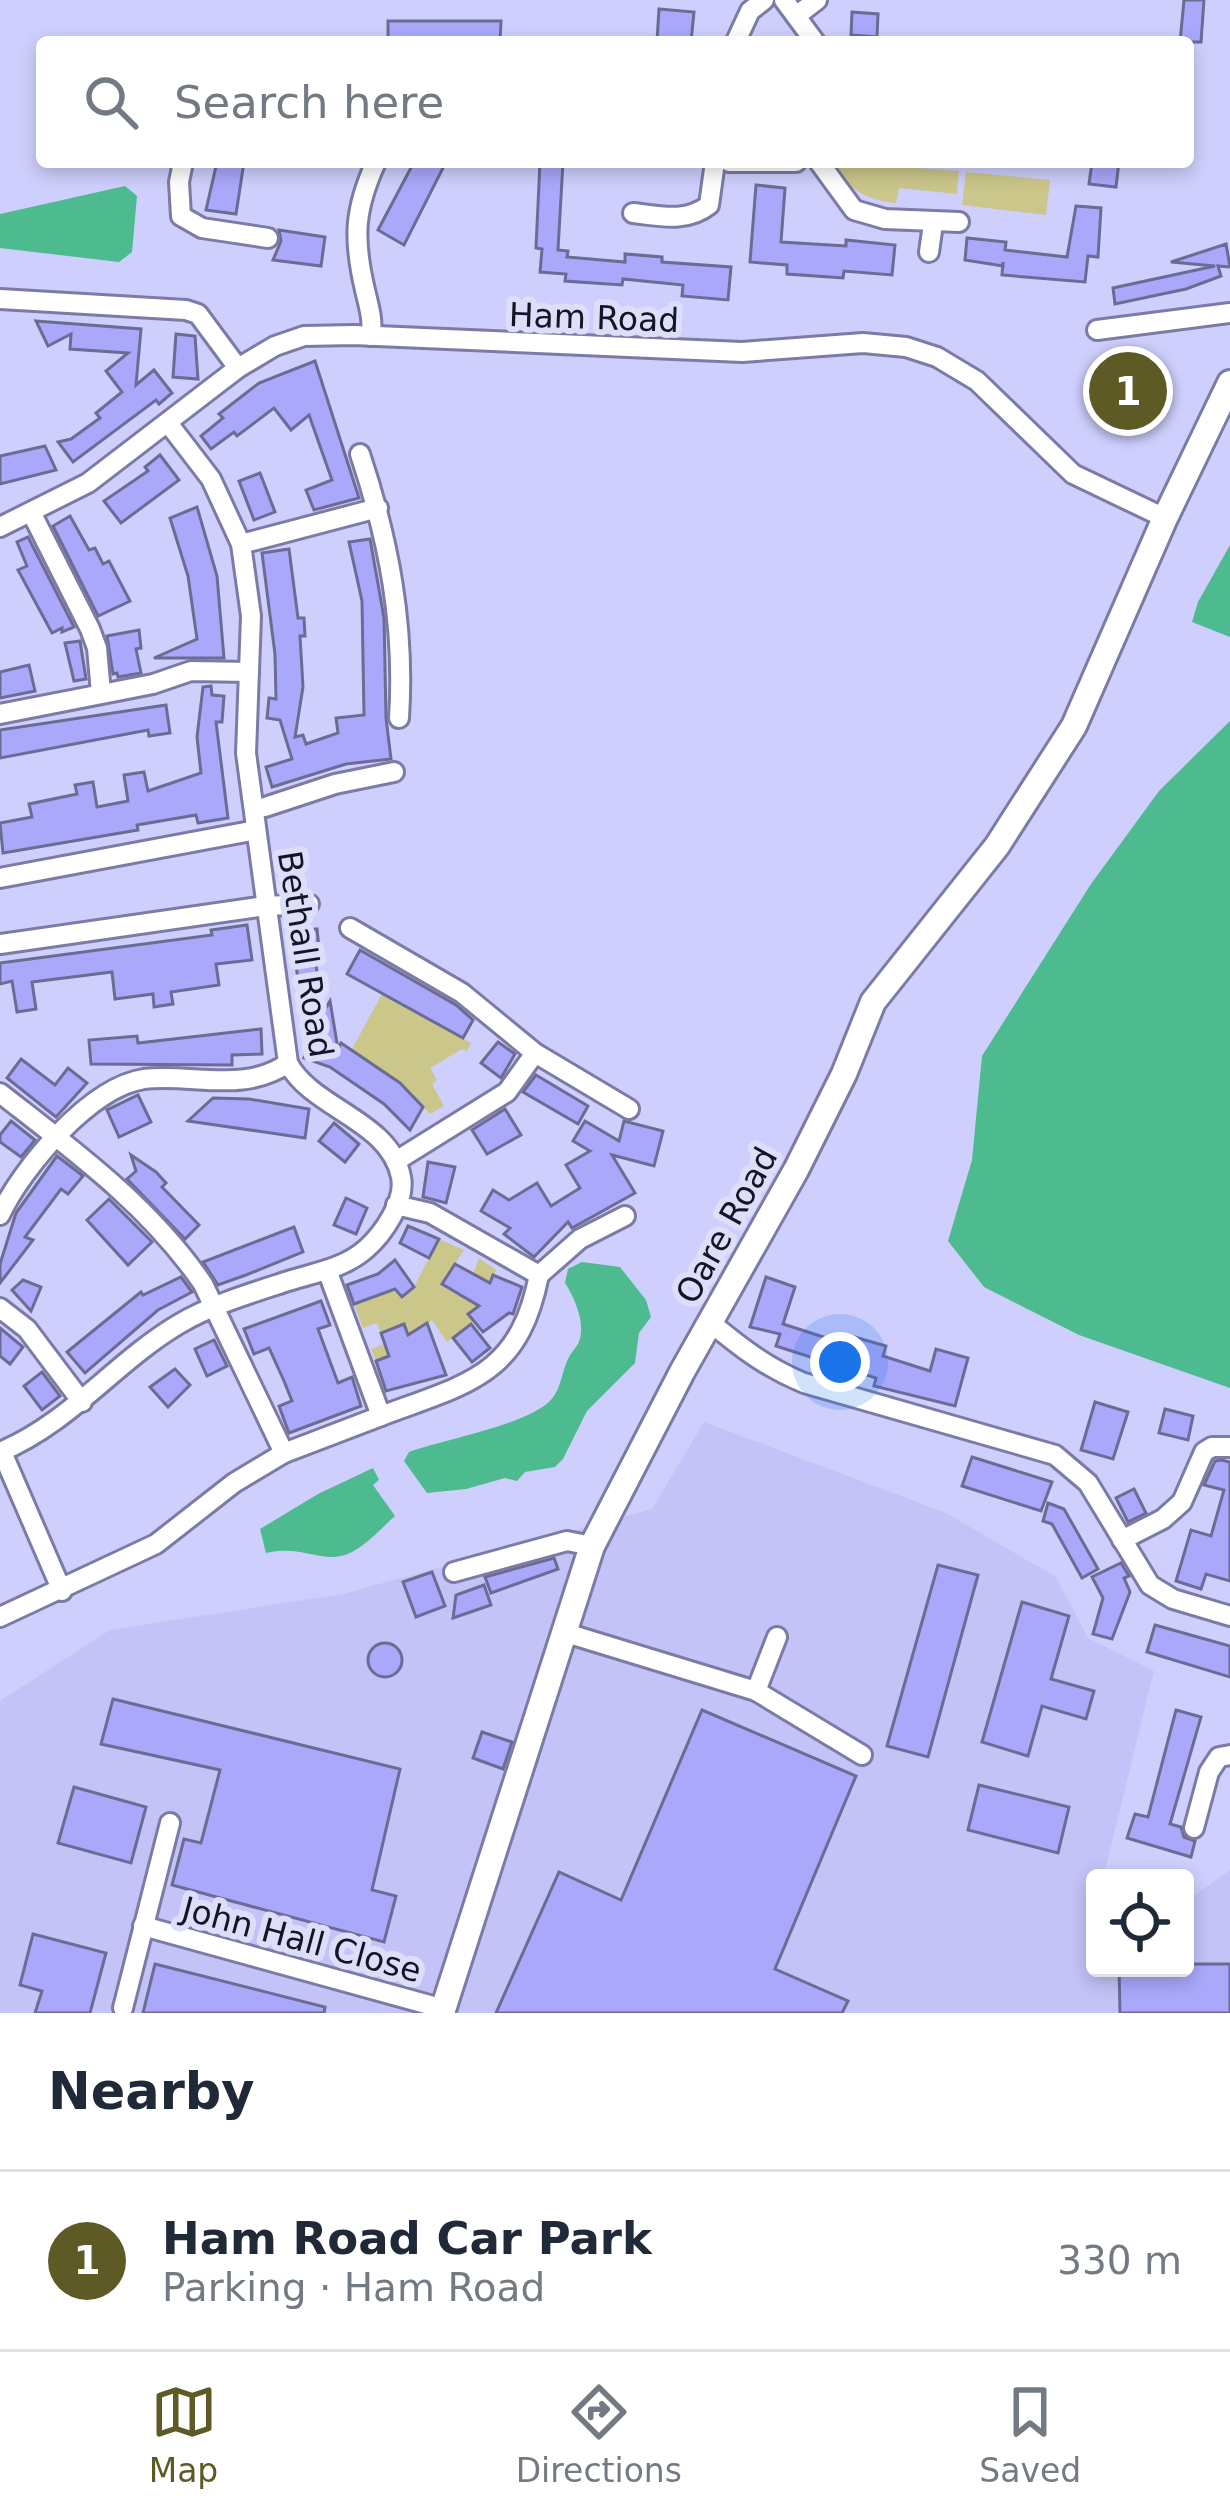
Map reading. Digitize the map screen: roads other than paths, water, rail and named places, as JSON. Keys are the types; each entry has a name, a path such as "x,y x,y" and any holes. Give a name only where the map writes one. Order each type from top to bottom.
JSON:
{"street":[{"path":"738,36 750,11 764,0"},
{"path":"811,36 790,8 817,0"},
{"path":"182,168 182,216 202,228 268,238"},
{"path":"371,336 373,320 355,228 360,197 373,168"},
{"path":"633,213 683,218 700,212 709,205 714,168"},
{"path":"823,168 854,210 886,219 959,222"},
{"path":"929,252 933,224"},
{"path":"0,299 186,310 198,314 238,368"},
{"path":"1097,330 1230,313"},
{"name":"Ham Road","path":"0,527 88,483 238,368 275,346 304,336 742,352 863,343 906,347 937,357 976,381 1073,474 1165,518"},
{"name":"Oare Road","path":"443,2011 592,1546 796,1170 844,1074 873,1002 997,846 1074,726 1230,383"},
{"name":"Bethall Road","path":"168,423 211,479 241,544 251,616 246,753 288,1063 297,1081 346,1112 396,1161"},
{"path":"360,454 391,560 401,644 398,718"},
{"path":"241,544 378,508"},
{"path":"31,512 90,628 101,693"},
{"path":"0,714 153,684 191,670 249,671"},
{"path":"265,807 335,784 394,772"},
{"path":"0,878 256,830"},
{"path":"0,944 309,904"},
{"path":"350,928 462,993 535,1053 629,1109"},
{"path":"62,1591 1,1452 35,1436 82,1402 179,1323 327,1270 365,1250 385,1229 403,1183 396,1161 507,1092 535,1053"},
{"path":"0,1215 57,1138 106,1092 142,1079 229,1082 275,1072 288,1063"},
{"path":"0,1093 117,1184 203,1284 284,1453"},
{"path":"395,1205 430,1213 539,1275"},
{"path":"0,1617 156,1544 235,1483 284,1453 464,1385 496,1364 520,1338 539,1275 580,1239 625,1216"},
{"path":"327,1270 381,1416"},
{"path":"0,1308 27,1329 82,1402"},
{"path":"710,1322 762,1363 804,1383 1055,1455 1088,1483 1142,1576 1159,1593 1230,1616"},
{"path":"1122,1540 1163,1519 1182,1502 1204,1452 1230,1447"},
{"path":"454,1572 567,1540 592,1546"},
{"path":"566,1633 756,1691 862,1755"},
{"path":"756,1691 778,1636"},
{"path":"1194,1828 1209,1772 1219,1757 1230,1754"},
{"name":"John Hall Close","path":"123,2008 170,1823"},
{"name":"John Hall Close","path":"143,1926 443,2011"}],"place":[{"name":"Ham Road Car Park","path":"1128,391"}]}
